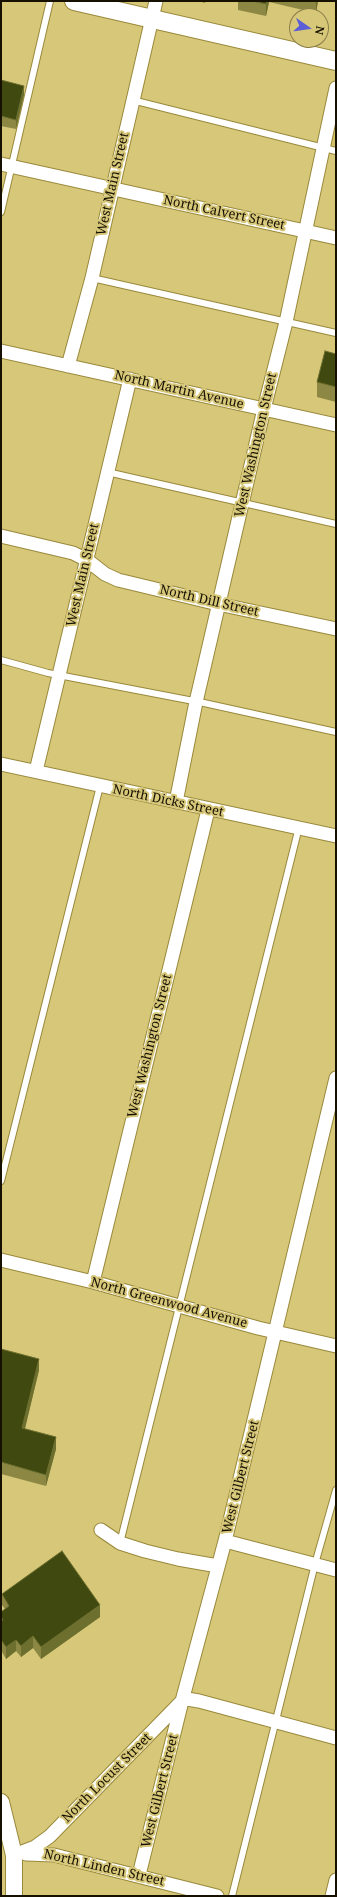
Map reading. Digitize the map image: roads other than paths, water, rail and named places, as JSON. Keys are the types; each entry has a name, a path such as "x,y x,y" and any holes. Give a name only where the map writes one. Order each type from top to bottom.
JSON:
{"main road":[{"path":"74,1 336,61"}],"street":[{"name":"West Main Street","path":"68,366 92,278 156,1"},
{"name":"West Washington Street","path":"176,802 218,604 286,322 336,88"},
{"name":"North Calvert Street","path":"6,165 336,238"},
{"name":"North Martin Avenue","path":"1,350 336,425"},
{"name":"West Main Street","path":"36,771 130,379"},
{"name":"North Dill Street","path":"1,536 73,553 87,560 105,574 118,580 218,604 336,629"},
{"name":"North Dicks Street","path":"1,764 208,810 299,827 336,836"},
{"name":"West Washington Street","path":"93,1282 208,810"},
{"name":"West Gilbert Street","path":"139,1875 182,1701 226,1541 336,1078"},
{"name":"North Greenwood Avenue","path":"1,1260 93,1282 258,1328 336,1346"},
{"path":"101,1530 120,1543 178,1559 218,1566"},
{"path":"226,1541 336,1570"},
{"path":"182,1701 187,1699 199,1700 336,1738"},
{"name":"North Locust Street","path":"14,1855 35,1847 50,1836 182,1701"},
{"path":"1,1802 14,1855 14,1896"},
{"name":"North Linden Street","path":"14,1855 37,1853 54,1855 139,1875 216,1896"},
{"path":"332,1896 336,1880"}],"lane":[{"path":"1,212 6,165 50,1"},
{"path":"132,100 322,149 336,151"},
{"path":"92,278 336,333"},
{"path":"107,472 242,504 336,524"},
{"path":"1,660 48,673 196,702 336,732"},
{"path":"1,1181 4,1156 100,786"},
{"path":"120,1543 299,827"},
{"path":"232,1896 315,1564 336,1490"}]}
